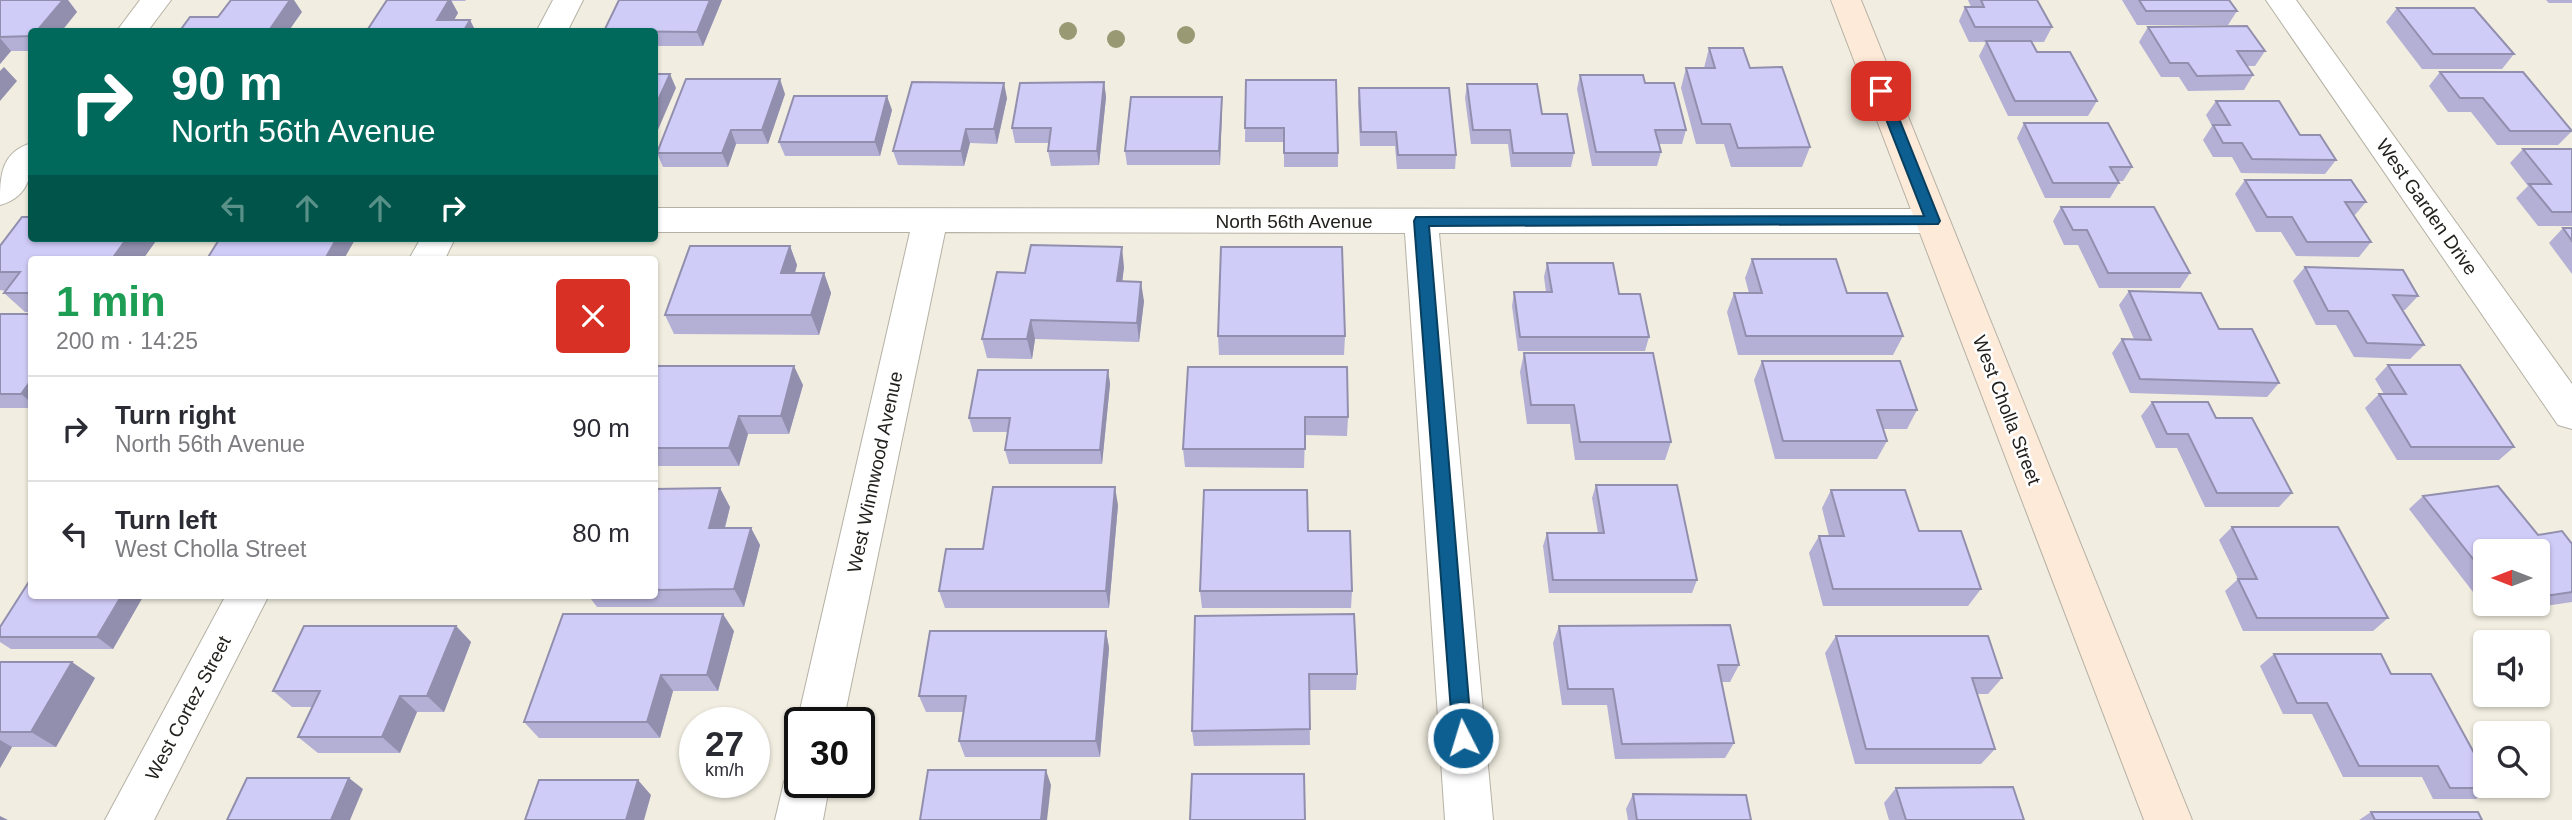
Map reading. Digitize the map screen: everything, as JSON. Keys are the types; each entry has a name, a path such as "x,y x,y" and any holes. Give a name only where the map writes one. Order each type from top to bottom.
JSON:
{"street":[{"path":"134,28 156,0"},
{"path":"553,28 568,0"},
{"name":"West Cholla Street","path":"1846,0 2168,820"},
{"name":"West Garden Drive","path":"2281,0 2572,414"},
{"path":"0,193 28,159"},
{"name":"North 56th Avenue","path":"658,220 1933,221"},
{"name":"West Winnwood Avenue","path":"823,707 930,220"},
{"path":"1421,221 1469,820"},
{"name":"West Cortez Street","path":"129,820 246,599"},
{"path":"799,820 804,798"}],"building":[{"path":"0,0 63,0 39,28 28,28 28,36 0,37"},
{"path":"231,0 290,0 271,28 182,28 190,17 218,17"},
{"path":"387,0 449,0 437,20 470,20 465,28 369,28"},
{"path":"619,0 710,0 697,32 658,32 658,28 605,28"},
{"path":"1981,0 2037,0 2052,27 1975,27 1965,7 1984,7"},
{"path":"2139,0 2229,0 2237,11 2146,11"},
{"path":"2397,8 2474,8 2514,54 2433,54"},
{"path":"2247,26 2265,51 2237,51 2253,75 2197,76 2188,63 2170,63 2148,27"},
{"path":"1986,41 2031,41 2037,52 2070,52 2097,101 2015,101"},
{"path":"1709,48 1743,48 1750,68 1782,67 1810,147 1738,148 1730,124 1702,124 1686,68 1715,68"},
{"path":"2440,72 2523,72 2572,131 2510,131 2483,98 2460,98"},
{"path":"658,74 670,74 658,100"},
{"path":"1580,75 1643,75 1645,83 1674,83 1686,130 1655,130 1661,152 1596,152"},
{"path":"686,79 780,79 762,130 731,130 722,153 658,153"},
{"path":"1246,80 1336,80 1338,153 1284,153 1284,128 1245,128"},
{"path":"912,82 1004,83 994,129 966,129 961,151 893,151"},
{"path":"1104,82 1097,151 1048,151 1051,128 1012,128 1020,83"},
{"path":"1467,84 1537,84 1542,114 1567,114 1574,153 1513,153 1510,130 1473,130"},
{"path":"1359,88 1449,88 1456,155 1398,155 1396,132 1361,132"},
{"path":"794,96 887,96 875,142 779,142"},
{"path":"1131,97 1222,97 1219,151 1125,151"},
{"path":"2216,101 2279,101 2300,135 2320,135 2336,160 2252,159 2242,143 2223,143 2213,125 2230,125"},
{"path":"2024,123 2108,123 2132,167 2110,167 2119,183 2053,183"},
{"path":"2523,149 2572,149 2572,212 2552,212 2529,184 2551,184"},
{"path":"2245,180 2351,180 2366,202 2345,202 2371,242 2307,242 2292,217 2267,217"},
{"path":"2061,207 2154,207 2190,273 2108,273 2087,230 2073,230"},
{"path":"22,217 28,217 28,242 124,242 114,256 28,256 28,293 4,293 20,272 0,272 0,246"},
{"path":"2563,228 2572,228 2572,241"},
{"path":"218,242 335,242 327,256 209,256"},
{"path":"1031,245 1122,247 1117,281 1141,282 1137,323 1031,320 1027,339 982,339 997,272 1025,273"},
{"path":"690,246 790,246 781,273 824,273 811,315 665,315"},
{"path":"1221,247 1342,247 1345,336 1218,336"},
{"path":"1752,259 1836,259 1847,293 1887,293 1903,336 1746,336 1734,293 1762,293"},
{"path":"1547,263 1613,263 1619,294 1640,294 1649,337 1520,337 1514,292 1552,292"},
{"path":"2305,267 2403,270 2418,296 2393,295 2424,345 2367,343 2348,311 2328,311"},
{"path":"2129,291 2201,293 2219,329 2252,329 2279,383 2140,379 2122,339 2151,340"},
{"path":"0,314 28,314 28,384 21,394 0,394"},
{"path":"1524,353 1653,353 1671,442 1580,442 1574,405 1531,405"},
{"path":"1762,361 1900,361 1917,410 1877,410 1887,441 1783,441"},
{"path":"2388,365 2460,365 2514,447 2411,447 2379,394 2406,394"},
{"path":"658,366 794,366 781,416 739,416 729,448 658,448"},
{"path":"1188,367 1347,367 1348,417 1305,417 1305,449 1183,449"},
{"path":"978,370 1108,370 1100,450 1005,450 1010,418 969,418"},
{"path":"2152,402 2208,402 2216,418 2252,418 2292,493 2217,493 2188,434 2167,434"},
{"path":"1596,485 1677,485 1697,580 1553,580 1547,533 1604,533"},
{"path":"2498,486 2538,535 2562,531 2572,544 2572,592 2550,595 2550,539 2473,539 2473,559 2423,496"},
{"path":"993,487 1115,487 1106,591 939,591 946,549 983,549"},
{"path":"720,488 709,528 751,528 734,589 658,590 658,489"},
{"path":"1204,490 1307,490 1308,531 1350,531 1352,591 1200,591"},
{"path":"1831,490 1905,490 1919,531 1961,531 1981,589 1833,589 1819,536 1844,536"},
{"path":"2232,527 2338,527 2388,618 2257,618 2238,579 2257,579"},
{"path":"28,583 28,599 120,599 97,637 0,637 0,627"},
{"path":"563,614 723,614 707,675 661,675 647,722 524,722"},
{"path":"1354,614 1357,674 1309,674 1310,729 1192,731 1195,616"},
{"path":"1730,625 1739,665 1718,665 1734,743 1622,744 1613,689 1568,689 1559,626"},
{"path":"304,626 456,626 427,696 400,696 382,737 298,737 320,691 273,691"},
{"path":"930,631 1106,631 1096,741 959,741 966,696 919,696"},
{"path":"1836,636 1988,636 2002,678 1972,678 1995,749 1866,749"},
{"path":"2274,654 2381,654 2391,674 2431,674 2473,751 2473,788 2450,788 2438,766 2359,766 2327,703 2297,703"},
{"path":"0,662 72,662 31,732 0,732"},
{"path":"928,770 1046,770 1041,820 920,820"},
{"path":"1192,774 1304,774 1305,820 1190,820"},
{"path":"247,778 349,778 331,820 227,820"},
{"path":"539,780 638,780 626,820 525,820"},
{"path":"2013,787 2024,820 1906,820 1896,788"},
{"path":"1633,794 1746,795 1751,820 1637,820"},
{"path":"2371,812 2478,812 2482,820 2375,820"}],"route":[{"path":"1463,738 1421,221 1933,221 1881,91"}]}
